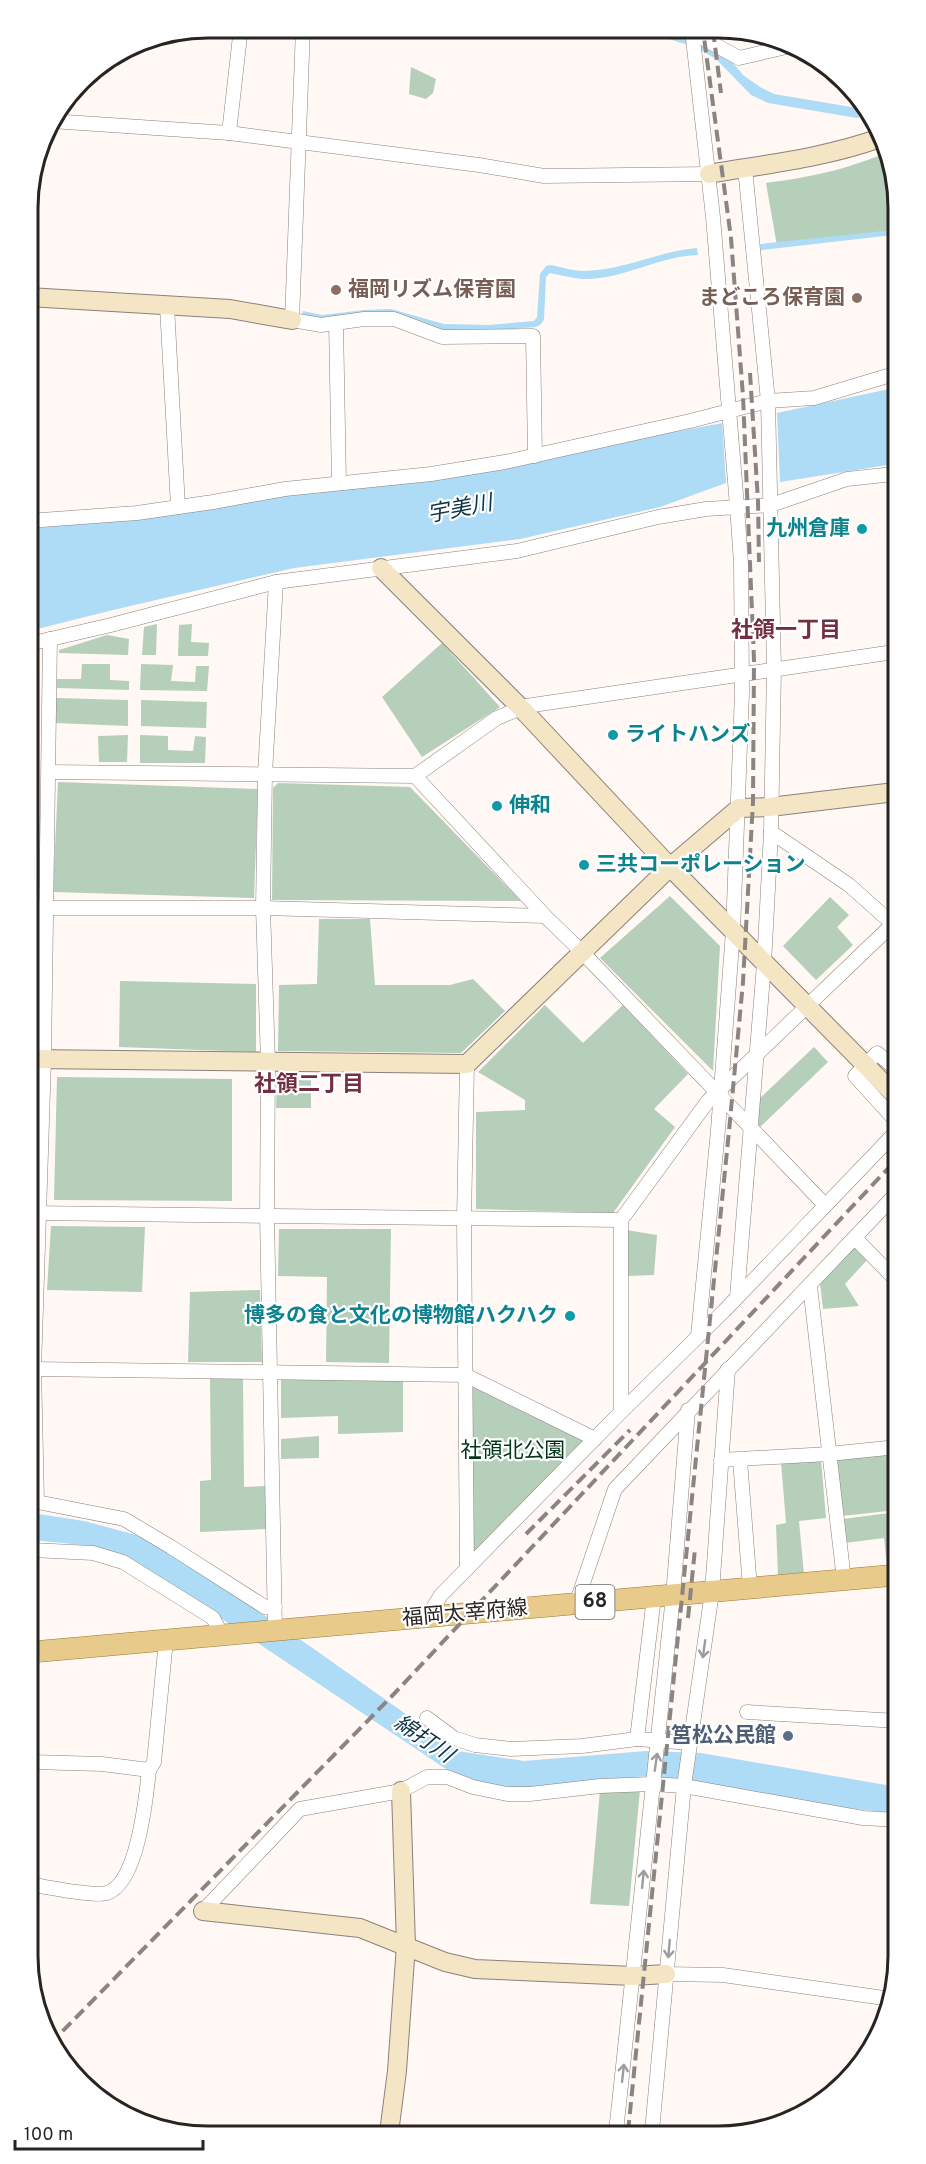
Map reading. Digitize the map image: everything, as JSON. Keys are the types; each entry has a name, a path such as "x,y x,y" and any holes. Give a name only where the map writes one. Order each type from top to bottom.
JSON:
{"main road":[{"name":"福岡太宰府線","path":"38,1651 225,1635 280,1622 428,1618 888,1576"}],"street":[{"path":"229,133 240,38"},
{"path":"292,320 303,38"},
{"path":"692,38 709,174 737,503 741,563 742,676 733,931 698,1336"},
{"path":"705,38 739,58 778,49"},
{"path":"61,122 229,133 544,176 709,174 797,161 874,140"},
{"path":"737,1297 764,964 771,832 774,669 767,406 745,168"},
{"path":"38,298 230,309 321,325 364,319 394,319 442,337 534,336 535,456"},
{"path":"167,306 178,507"},
{"path":"336,323 339,483"},
{"path":"38,521 137,513 285,489 431,474 535,456 814,398 888,376"},
{"path":"38,642 276,582 517,551 658,517 737,503 771,500 847,479 888,475"},
{"path":"381,567 521,708 764,964 888,1088"},
{"path":"276,582 265,774 262,908 268,1062 267,1215 280,1622"},
{"path":"38,1040 45,908 50,639"},
{"path":"49,772 415,776 497,718 521,708 888,653"},
{"path":"415,776 545,916 719,1092 751,1129 825,1205"},
{"path":"38,1059 467,1064 584,953 670,867 739,808 771,807 888,793"},
{"path":"771,832 849,885 888,919"},
{"path":"38,908 262,908 545,916"},
{"path":"621,1412 621,1220 708,1101 888,930"},
{"path":"888,1063 877,1053 855,1076 888,1112"},
{"path":"467,1064 464,1219 467,1569"},
{"path":"428,1618 441,1595 737,1297 888,1140"},
{"path":"576,1604 615,1488 888,1203"},
{"path":"38,1213 621,1220"},
{"path":"855,1238 888,1272"},
{"path":"810,1286 844,1580"},
{"path":"38,1369 465,1375 595,1439"},
{"path":"653,2126 684,1786 712,1592 728,1369"},
{"path":"637,1739 663,1596 688,1410"},
{"path":"721,1460 829,1454 888,1448"},
{"path":"740,1460 750,1588"},
{"path":"38,1502 124,1520 266,1607 280,1622"},
{"path":"38,1550 93,1553 123,1562 213,1617 225,1635"},
{"path":"617,2126 652,1784 659,1740 663,1596"},
{"path":"38,1886 94,1894 107,1893 118,1886 126,1874 142,1830 149,1770 154,1762 166,1640"},
{"path":"747,1712 888,1720"},
{"path":"427,1718 454,1738 475,1745 511,1749 582,1746 637,1739 691,1743"},
{"path":"38,1762 102,1764 149,1770"},
{"path":"203,1911 300,1809 401,1791 427,1777 447,1777 473,1788 507,1794 530,1794 600,1786 652,1784 684,1786 863,1818 888,1819"},
{"path":"390,2126 398,2060 406,1945 401,1791"},
{"path":"203,1911 346,1925 406,1945 445,1962 475,1969 633,1976 723,1975 883,1998"}],"green space":[{"path":"411,67 436,79 433,93 426,99 409,94"},
{"path":"880,155 887,185 888,231 777,246 766,183 828,172"},
{"path":"157,624 156,655 142,655 144,627"},
{"path":"192,624 191,642 209,643 208,656 178,656 179,625"},
{"path":"107,635 129,639 128,655 59,653 59,650"},
{"path":"442,643 500,707 422,757 382,697"},
{"path":"82,664 110,664 110,680 129,681 129,690 57,688 57,679 81,679"},
{"path":"141,664 173,665 171,681 195,682 196,666 209,666 207,691 140,690"},
{"path":"56,698 128,700 128,726 55,723"},
{"path":"141,700 207,702 206,728 141,726"},
{"path":"128,735 127,762 99,762 98,736"},
{"path":"140,735 168,736 168,750 193,751 195,736 206,737 205,763 140,763"},
{"path":"58,782 258,789 254,898 53,892"},
{"path":"278,783 410,787 521,901 272,900 273,788"},
{"path":"670,896 720,946 713,1071 600,958"},
{"path":"830,897 849,915 837,927 853,945 816,980 783,946"},
{"path":"319,919 370,919 375,985 450,985 473,979 505,1011 461,1053 278,1051 279,985 317,984"},
{"path":"120,981 256,984 256,1052 119,1047"},
{"path":"545,1005 583,1043 623,1005 688,1074 654,1109 675,1127 613,1213 476,1209 476,1112 525,1110 525,1100 478,1072"},
{"path":"814,1047 828,1062 758,1129 759,1099"},
{"path":"277,1074 311,1075 311,1108 276,1108"},
{"path":"57,1077 232,1079 232,1201 54,1200"},
{"path":"51,1226 145,1227 142,1292 47,1290"},
{"path":"279,1229 391,1229 389,1363 326,1362 327,1277 278,1276"},
{"path":"626,1230 657,1235 654,1275 626,1276"},
{"path":"855,1247 868,1259 845,1284 859,1306 823,1309 820,1283"},
{"path":"260,1290 262,1362 188,1362 190,1292"},
{"path":"210,1378 243,1378 244,1487 266,1486 266,1529 200,1532 200,1481 211,1480"},
{"path":"281,1380 403,1380 403,1432 338,1434 338,1416 281,1418"},
{"name":"社領北公園","path":"475,1383 581,1437 583,1441 473,1557 471,1388"},
{"path":"319,1436 319,1458 281,1459 281,1439"},
{"path":"888,1455 888,1511 842,1516 836,1460"},
{"path":"821,1459 826,1518 799,1521 804,1574 778,1576 776,1525 786,1523 781,1462"},
{"path":"888,1513 888,1567 884,1538 845,1543 843,1519"},
{"path":"600,1790 640,1790 629,1906 590,1904"}],"water":[{"path":"666,38 699,39 731,61 743,75 774,94 856,108 861,116 857,118 768,103 751,95 716,59 697,48"},
{"path":"888,231 888,236 761,250 760,244"},
{"path":"697,248 698,255 669,259 612,276 583,279 550,273 546,277 544,320 535,327 490,331 444,330 420,323 322,320 302,315 303,311 322,315 391,309 444,324 489,325 534,321 537,317 540,274 546,266 579,271 598,270"},
{"name":"宇美川","path":"888,389 888,465 780,482 726,483 660,507 520,539 294,568 38,629 38,528 113,520 597,446 777,413"},
{"name":"綿打川","path":"38,1514 84,1521 140,1536 198,1570 458,1751 524,1761 646,1751 701,1753 888,1785 888,1813 823,1805 647,1776 530,1788 496,1786 458,1777 180,1591 126,1558 93,1546 38,1541"}],"pier":[{"path":"777,413 780,482 726,483 722,421"}],"railway":[{"path":"629,2126 743,982 753,802 754,660 743,396 731,238 704,38"},
{"path":"714,38 721,93"},
{"path":"750,373 758,501 759,562"},
{"path":"58,2036 392,1696 888,1169"},
{"path":"526,1534 630,1430"},
{"path":"688,1618 695,1549"}],"place":[{"name":"福岡リズム保育園","path":"336,290"},
{"name":"まどころ保育園","path":"857,298"},
{"name":"九州倉庫","path":"862,529"},
{"name":"ライトハンズ","path":"613,735"},
{"name":"伸和","path":"497,806"},
{"name":"三共コーポレーション","path":"584,865"},
{"name":"博多の食と文化の博物館ハクハク","path":"570,1316"},
{"name":"筥松公民館","path":"788,1736"}],"district":[{"name":"社領一丁目","path":"786,631"},
{"name":"社領二丁目","path":"309,1085"}]}
